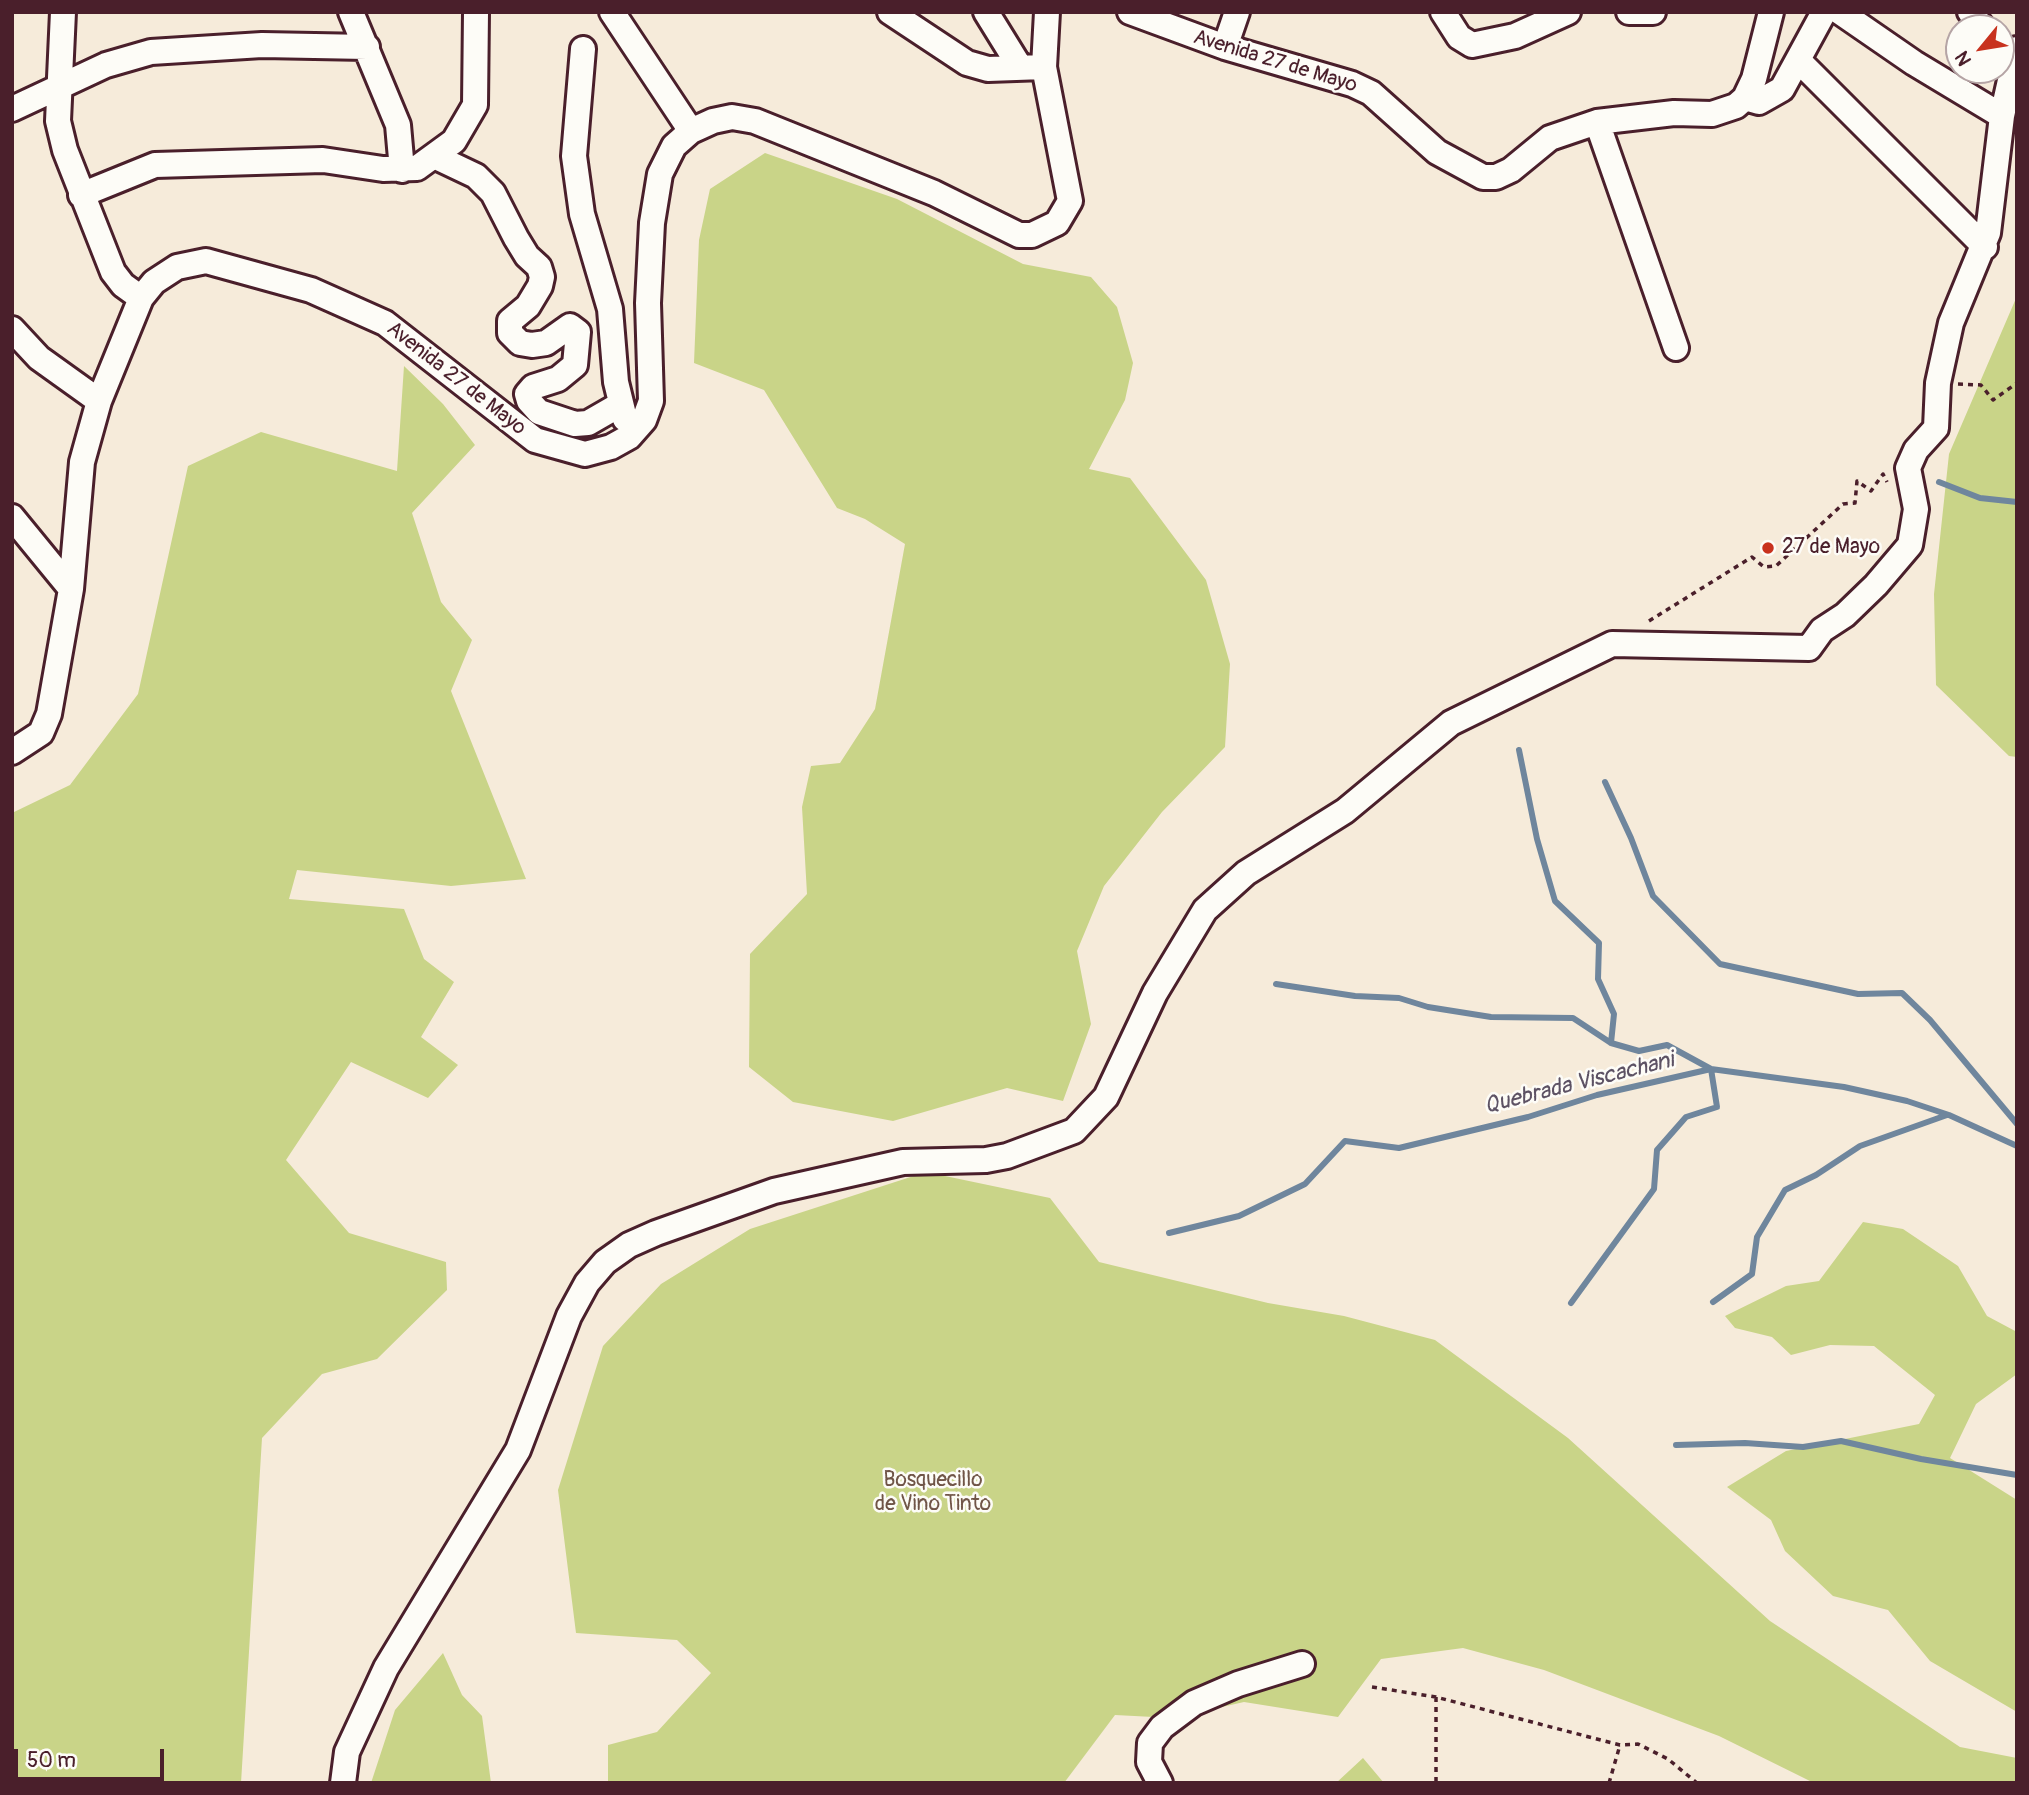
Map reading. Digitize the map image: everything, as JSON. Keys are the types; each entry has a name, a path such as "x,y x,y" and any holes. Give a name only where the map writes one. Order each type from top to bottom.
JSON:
{"street":[{"path":"63,12 58,121 81,195 113,272 123,285 141,298"},
{"path":"351,12 398,125 402,170"},
{"path":"81,195 155,165 323,160 402,170 417,168 436,157 454,141 475,105 476,12"},
{"path":"612,12 691,131"},
{"path":"890,12 967,63 988,69 1032,67"},
{"path":"629,437 644,420 651,401 648,303 652,223 660,174 674,146 691,131 713,121 732,117 755,121 934,193 1019,235 1032,235 1057,223 1070,201 1032,67 986,12"},
{"path":"1032,67 1047,12"},
{"name":"Avenida 27 de Mayo","path":"1130,12 1225,47 1352,83 1371,93 1437,152 1483,177 1496,177 1511,170 1550,138 1597,122 1661,114 1712,114 1736,106 1745,98 1759,102 1773,96 1782,89 1800,62 1824,12"},
{"path":"1225,47 1237,12"},
{"path":"1443,12 1459,37 1472,45 1515,36 1567,12"},
{"path":"1629,12 1653,12"},
{"path":"1745,98 1763,49 1771,12"},
{"path":"1840,12 1914,63 2002,116"},
{"path":"12,109 58,85 106,65 151,52 262,45 367,47"},
{"path":"583,49 574,156 588,241 610,309 616,382 629,437"},
{"path":"1800,62 1985,247"},
{"path":"343,1783 348,1752 375,1690 518,1450 569,1316 587,1283 605,1262 629,1245 656,1233 774,1191 903,1162 986,1160 1030,1149 1074,1131 1106,1097 1155,993 1205,910 1223,891 1256,866 1345,811 1451,723 1612,644 1809,648 1822,630 1845,615 1876,585 1910,545 1916,509 1908,468 1916,450 1936,428 1938,383 1951,323 1985,247 1997,178 2006,84"},
{"path":"1597,122 1676,348"},
{"path":"436,157 476,176 494,193 522,247 539,267 542,277 540,286 528,306 510,321 510,333 520,343 532,345 546,343 570,326 578,332 575,365 558,379 533,387 527,394 529,401 539,412 575,424 588,423 621,404"},
{"name":"Avenida 27 de Mayo","path":"12,752 41,733 49,714 71,590 82,462 99,401 141,298 154,282 177,267 206,261 238,268 311,290 385,323 536,440 586,454 611,447 629,437"},
{"path":"12,329 39,358 99,401"},
{"path":"12,517 71,590"},
{"path":"1160,1783 1149,1762 1150,1743 1162,1727 1194,1703 1238,1684 1303,1664"}],"path":[{"path":"1938,383 1982,385 1993,400 2017,383"},
{"path":"1642,624 1655,619 1752,557 1764,568 1785,560 1795,545 1843,504 1855,503 1857,481 1871,491 1883,474 1888,484"},
{"path":"1372,1686 1436,1697 1620,1745 1638,1744 1668,1759 1697,1783"},
{"path":"1436,1697 1436,1783"},
{"path":"1609,1783 1620,1745"}],"green space":[{"path":"765,153 897,199 1023,264 1091,277 1117,307 1133,363 1125,400 1089,469 1130,478 1206,580 1230,664 1225,747 1162,812 1104,886 1077,951 1091,1024 1063,1101 1007,1088 893,1121 793,1102 749,1067 750,954 807,894 802,807 811,766 840,763 875,709 905,544 865,519 837,508 764,390 694,363 699,240 710,189"},
{"path":"2017,296 2017,757 2009,756 1936,685 1934,594 1949,454"},
{"path":"404,366 443,404 475,445 412,513 441,602 472,640 451,691 526,879 451,886 297,870 289,899 404,909 424,959 454,982 421,1037 458,1065 428,1098 351,1062 286,1160 349,1233 446,1262 447,1290 377,1359 322,1374 262,1438 241,1783 12,1783 12,813 70,785 138,694 188,466 261,432 397,471"},
{"name":"Bosquecillo de Vino Tinto","path":"926,1172 1050,1198 1099,1262 1268,1303 1344,1316 1435,1340 1568,1438 1770,1621 1960,1747 2017,1758 2017,1783 1814,1783 1719,1736 1544,1670 1463,1648 1381,1659 1338,1717 1244,1702 1173,1718 1115,1715 1064,1783 608,1783 608,1745 657,1732 711,1673 677,1640 576,1633 558,1490 603,1346 661,1284 750,1229"},
{"path":"1863,1222 1903,1229 1958,1266 1987,1316 2017,1332 2017,1374 1976,1404 1950,1458 2017,1500 2017,1712 1930,1661 1888,1610 1833,1596 1785,1551 1771,1520 1727,1487 1786,1451 1919,1424 1935,1395 1874,1346 1830,1345 1791,1355 1772,1337 1735,1328 1725,1316 1786,1286 1819,1281"},
{"path":"443,1653 462,1695 482,1716 491,1783 371,1783 395,1710"},
{"path":"1363,1758 1384,1783 1336,1783"}],"waterway":[{"path":"1939,482 1980,498 2017,502"},
{"path":"1519,750 1537,839 1555,901 1599,943 1598,979 1614,1014 1611,1043"},
{"path":"1605,782 1631,838 1653,896 1720,964 1858,994 1902,993 1930,1020 2017,1124"},
{"path":"1276,984 1355,996 1399,998 1428,1007 1491,1017 1573,1018 1611,1043 1639,1051 1667,1045 1711,1069 1717,1107 1686,1117 1657,1150 1654,1189 1571,1303"},
{"name":"Quebrada Viscachani","path":"1169,1233 1239,1216 1305,1184 1345,1141 1399,1148 1528,1117 1597,1095 1711,1069 1844,1087 1907,1101 1949,1115 2017,1146"},
{"path":"1713,1302 1752,1274 1757,1237 1785,1190 1816,1175 1860,1146 1947,1115"},
{"path":"1676,1445 1745,1443 1803,1447 1841,1441 1921,1459 2017,1475"}],"place":[{"name":"27 de Mayo","path":"1768,548"}]}
